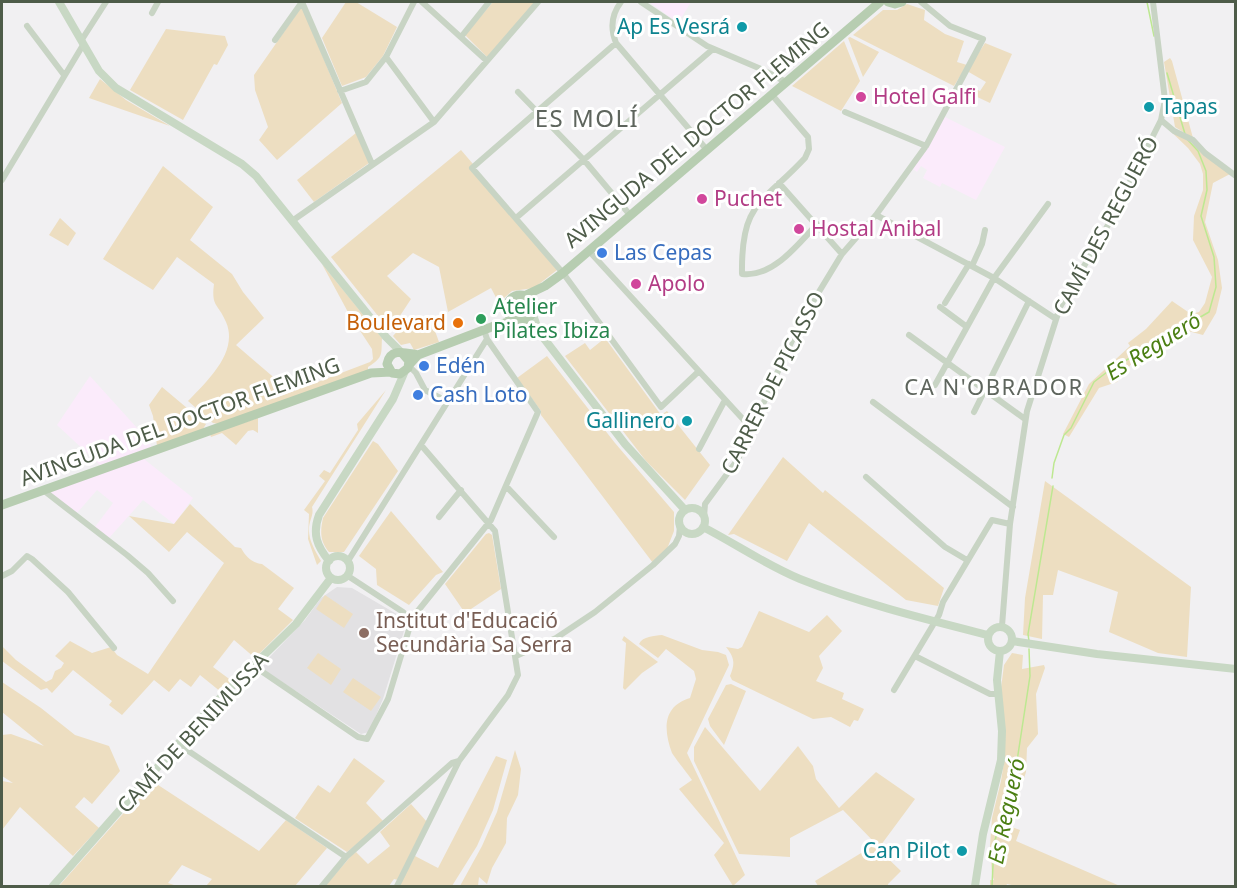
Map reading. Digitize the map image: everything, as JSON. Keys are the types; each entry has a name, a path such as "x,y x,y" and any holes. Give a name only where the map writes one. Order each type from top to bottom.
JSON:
{"main road":[{"name":"AVINGUDA DEL DOCTOR FLEMING","path":"524,296 545,286 563,273 880,2"},
{"name":"AVINGUDA DEL DOCTOR FLEMING","path":"871,10 889,2 895,4 902,2"},
{"name":"AVINGUDA DEL DOCTOR FLEMING","path":"532,310 545,286"},
{"path":"418,355 400,374 392,372 387,367 387,359 396,352 418,355 485,334 494,326 513,297 524,296 531,301 532,310 528,318 494,326"},
{"path":"507,308 509,315 518,320"},
{"path":"402,353 408,358 407,367"},
{"name":"AVINGUDA DEL DOCTOR FLEMING","path":"370,373 387,359"},
{"name":"AVINGUDA DEL DOCTOR FLEMING","path":"2,505 370,373 392,372"}],"street":[{"path":"59,2 99,71 116,88 242,164 256,176 386,337 402,353"},
{"path":"2,180 106,2"},
{"path":"152,13 158,2"},
{"path":"275,40 302,2"},
{"path":"302,2 372,164"},
{"path":"340,91 366,82 386,57 414,2"},
{"path":"422,2 487,61"},
{"path":"461,37 489,2"},
{"path":"292,221 434,122 538,2"},
{"path":"621,2 614,13 611,24 616,43 707,150"},
{"path":"641,2 693,38 786,82"},
{"name":"CARRER DE PICASSO","path":"704,518 705,504 738,459 800,323 842,254 876,215 926,146 983,39 950,26 921,2"},
{"name":"CAMÍ DES REGUERÓ","path":"1002,626 1010,524 1025,419 1056,319 1060,307 1108,225 1161,120 1165,100 1153,2"},
{"path":"27,26 64,75"},
{"path":"616,43 472,168 563,273 661,406 698,372"},
{"path":"516,218 713,49"},
{"path":"386,57 434,122"},
{"path":"518,92 584,160 630,215"},
{"path":"772,95 808,137 809,149 805,158 760,199 748,220 741,247 741,274 750,275 781,260 817,224"},
{"path":"845,112 926,146"},
{"path":"1161,120 1178,134 1189,138 1236,176"},
{"path":"779,183 842,254"},
{"path":"935,385 994,278 1048,204"},
{"path":"876,215 994,278 1056,319"},
{"path":"967,327 943,305 971,265 982,244 985,230"},
{"path":"589,251 752,429"},
{"path":"974,412 1029,301"},
{"path":"532,310 539,332 625,444 685,510"},
{"path":"518,320 539,332"},
{"path":"254,666 358,737 363,740 367,739 388,699 410,626 417,612 489,523 538,412 485,334 448,402 348,561 350,571 348,576 337,580 331,578 327,573 326,567 329,561 338,556 348,561"},
{"path":"909,335 1025,419"},
{"path":"386,337 387,359"},
{"path":"329,561 316,542 315,534 319,515 398,389 407,367 416,373 425,390 448,402"},
{"path":"392,372 398,389"},
{"path":"699,449 725,400"},
{"path":"873,402 1012,507"},
{"path":"397,886 459,761 514,685 518,675 496,534 421,445"},
{"path":"866,477 945,547 967,560"},
{"path":"506,486 554,537"},
{"path":"43,490 127,555 148,573 173,601"},
{"path":"439,517 461,490"},
{"path":"516,656 556,638 595,612 653,566 675,544 679,536 680,515 685,510 697,509 704,518 703,527 691,534 680,526"},
{"path":"894,690 992,520 1010,524"},
{"path":"703,527 767,564 828,590 988,635"},
{"path":"2,576 12,571 27,556 68,592 114,648"},
{"path":"348,576 404,612 408,614 417,612"},
{"name":"CAMÍ DE BENIMUSSA","path":"53,886 178,744 296,624 331,578"},
{"path":"404,612 410,626"},
{"path":"1002,626 1011,633 1012,641 1006,649 1000,651 990,646 988,635 992,629 1002,626"},
{"path":"1012,641 1035,646 1236,669"},
{"path":"975,886 983,834 1001,760 1002,731 998,694 1000,651"},
{"path":"915,656 990,694 998,694"},
{"path":"178,744 346,857"},
{"path":"322,886 346,857 452,763 459,761"}],"shaded area":[{"path":"346,2 356,2 397,27 383,56 366,77 342,86 322,38"},
{"path":"493,2 535,2 487,57 465,35"},
{"path":"649,2 691,2 678,23"},
{"path":"907,4 925,10 924,20 945,34 964,41 957,62 967,65 954,86 853,35 883,10 897,10"},
{"path":"300,9 303,9 342,103 277,160 259,140 268,127 255,90 254,75"},
{"path":"166,29 225,36 228,45 217,65 214,64 183,120 130,90"},
{"path":"848,38 879,52 863,77"},
{"path":"844,41 860,81 841,111 792,86"},
{"path":"985,43 1012,54 990,103 973,95 976,89 980,91 986,82 967,71"},
{"path":"1170,58 1193,138 1175,127 1164,62"},
{"path":"100,79 126,100 170,126 89,98"},
{"path":"943,116 1005,147 976,200 942,183 940,187 923,178 927,170 921,166 917,172 913,169"},
{"path":"1163,124 1187,139 1230,174 1213,183 1205,222 1218,260 1222,288 1216,313 1203,335 1188,331 1132,363 1117,382 1099,388 1069,437 1063,434 1089,384 1130,346 1128,343 1146,329 1172,301 1191,314 1199,312 1205,303 1212,277 1193,240 1194,216 1203,190 1203,174 1200,164 1188,148"},
{"path":"356,133 369,163 314,202 297,180"},
{"path":"461,150 473,164 470,167 557,270 534,288 512,291 503,299 502,309 491,288 448,312 439,267 413,253 387,276 411,299 390,331 331,257"},
{"path":"163,166 213,207 190,240 232,274 264,318 236,345 285,387 273,399 373,359 372,349 349,314 322,264 382,338 381,355 368,367 368,370 219,424 213,423 188,401 212,375 225,355 228,344 229,333 226,322 214,301 214,284 177,257 153,290 103,259"},
{"path":"60,218 76,233 68,246 49,235"},
{"path":"430,317 439,342 414,350 410,343 401,345 393,336 401,327"},
{"path":"605,338 661,415 667,411 710,465 685,500 646,461 565,356 585,343 590,350"},
{"path":"547,356 615,443 674,512 674,531 667,549 653,563 541,415 541,411 517,378"},
{"path":"90,376 147,439 152,448 144,459 193,498 174,524 143,500 109,538 95,527 113,503 97,490 77,513 48,491 103,472 100,465 57,425"},
{"path":"162,387 206,424 203,429 157,446 153,416 149,405"},
{"path":"386,390 312,507 309,532 312,545 321,561 317,565 308,539 309,514 304,510 325,481 319,476 324,470 330,473 358,430 357,424"},
{"path":"258,418 258,433 253,430 248,431 236,445 222,433 211,437 210,434"},
{"path":"373,441 378,444 398,471 344,552 329,552 322,536 323,518"},
{"path":"783,457 823,493 825,490 944,588 938,606 906,600 809,523 787,561 734,534 728,535"},
{"path":"1045,481 1191,587 1187,657 1158,653 1109,632 1118,592 1058,570 1053,595 1043,595 1042,639 1023,635 1025,598"},
{"path":"190,504 235,547 241,548 250,559 262,564 294,588 278,609 293,620 255,658 234,640 213,667 232,681 221,692 200,675 191,687 180,679 169,692 154,680 122,715 109,705 112,701 73,670 52,693 47,688 41,690 2,661 2,646 16,660 46,682 52,679 55,671 64,663 55,656 70,641 92,653 111,647 117,655 148,674 224,563 187,532 169,552 129,516 174,524"},
{"path":"391,511 443,572 436,575 409,605 377,585 376,569 359,556"},
{"path":"489,533 492,535 501,589 465,613 445,584"},
{"path":"337,587 352,588 400,616 404,623 404,631 383,699 369,732 361,734 264,670 262,665 305,620 321,598"},
{"path":"325,595 353,614 344,628 316,609"},
{"path":"759,611 809,632 827,615 842,631 819,656 823,668 816,681 844,693 842,699 864,709 858,721 854,720 850,727 831,717 813,719 732,680 730,676 733,661 726,647 738,649 742,647"},
{"path":"662,635 702,650 726,655 729,665 687,753 745,875 733,886 714,855 724,843 679,789 692,780 672,753 667,735 668,720 675,707 690,698 696,679 694,671 666,649 658,658 639,644 646,638"},
{"path":"624,636 658,662 642,673 625,690 623,688 626,643 622,640"},
{"path":"318,653 341,669 331,685 307,668"},
{"path":"1012,653 1023,655 1022,669 1044,665 1045,668 1036,694 1038,734 1027,748 1026,772 1009,826 1020,830 1016,841 1120,886 1016,886 1007,884 1006,886 990,886 990,880 994,880 990,846 992,818 1005,756 1000,696 1004,665"},
{"path":"353,678 381,697 371,711 343,692"},
{"path":"2,682 41,708 75,735 109,746 120,771 92,804 84,797 75,807 99,828 73,856 20,807 2,830 2,781 13,783 2,776 2,735 11,734 44,746 2,712"},
{"path":"731,684 746,691 724,745 710,726 708,719 726,685"},
{"path":"705,727 760,791 798,746 813,766 816,779 839,808 876,772 915,799 878,849 901,871 888,886 818,886 815,881 876,844 843,810 790,838 790,857 739,854 694,761 694,747"},
{"path":"515,750 521,769 518,795 507,818 506,843 492,868 487,884 479,877 478,886 460,886 497,812"},
{"path":"496,756 507,760 493,810 477,846 452,886 399,886 415,856 438,868"},
{"path":"354,758 385,781 366,803 384,822 347,852 295,818 318,785 330,793"},
{"path":"152,781 259,851 286,820 327,848 295,886 206,886 212,879 182,865 168,883 177,886 59,886"},
{"path":"411,804 427,822 398,880 394,879 389,886 325,886 356,852 368,864 390,846 380,832"}],"waterway":[{"name":"Es Regueró","path":"1147,2 1154,36"},
{"name":"Es Regueró","path":"1167,73 1185,134"},
{"name":"Es Regueró","path":"1052,478 1054,463 1064,435 1071,428 1094,382 1111,369 1209,312 1216,287 1214,257 1201,216 1207,190 1206,171 1198,151 1186,138"},
{"name":"Es Regueró","path":"1029,641 1028,634 1053,486"},
{"name":"Es Regueró","path":"992,886 994,844 1017,761 1030,676 1029,649"}],"place":[{"name":"Ap Es Vesrá","path":"742,27"},
{"name":"Hotel Galfi","path":"861,97"},
{"name":"Tapas","path":"1149,107"},
{"name":"Puchet","path":"702,199"},
{"name":"Hostal Anibal","path":"799,229"},
{"name":"Las Cepas","path":"602,253"},
{"name":"Apolo","path":"636,284"},
{"name":"Atelier Pilates Ibiza","path":"481,319"},
{"name":"Boulevard","path":"458,323"},
{"name":"Edén","path":"424,366"},
{"name":"Cash Loto","path":"418,395"},
{"name":"Gallinero","path":"687,421"},
{"name":"Institut d'Educació Secundària Sa Serra","path":"364,633"},
{"name":"Can Pilot","path":"962,851"}],"district":[{"name":"ES MOLÍ","path":"587,119"},
{"name":"CA N'OBRADOR","path":"994,387"}]}
